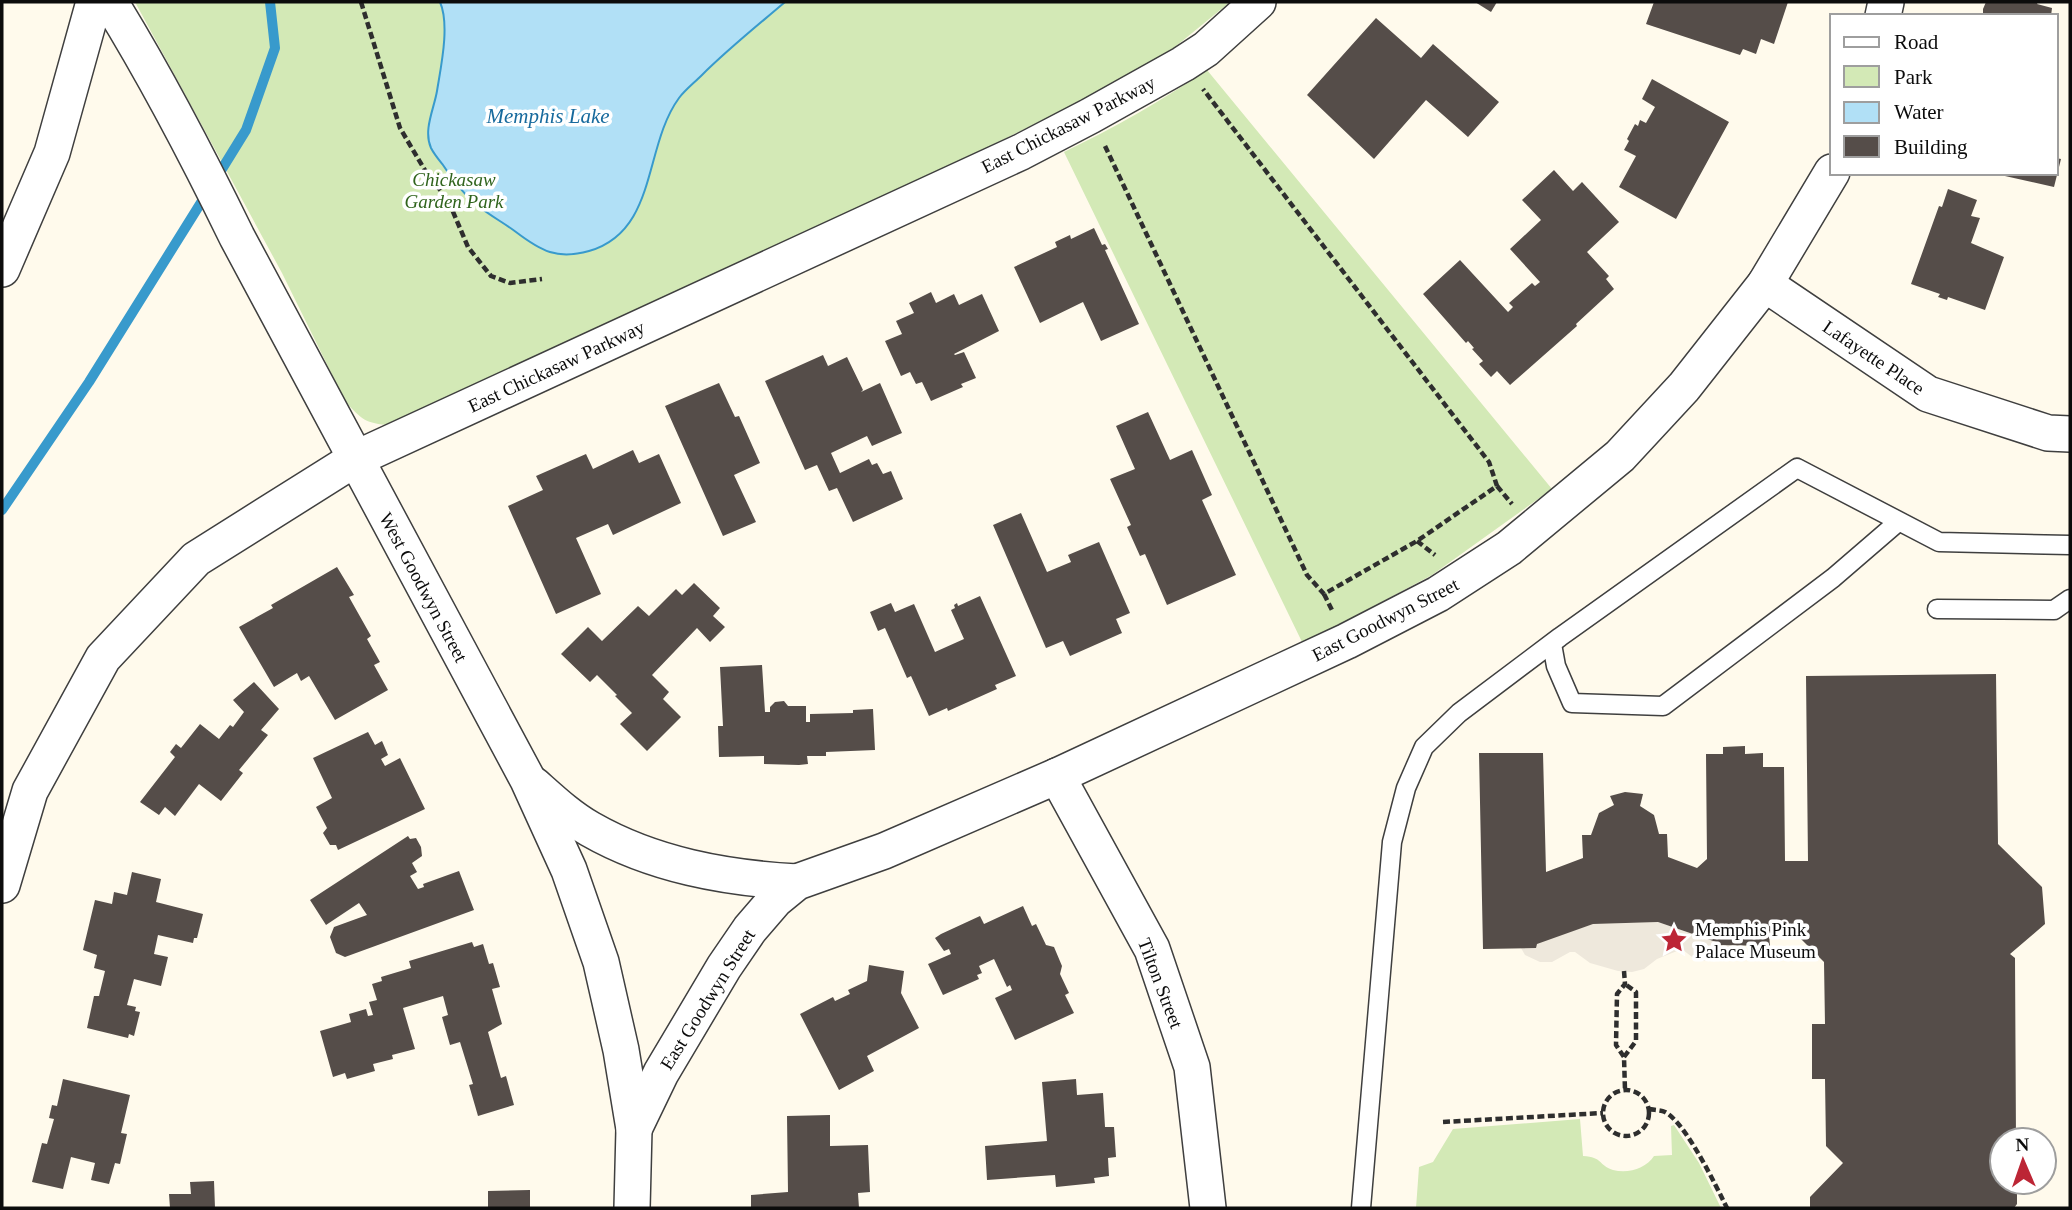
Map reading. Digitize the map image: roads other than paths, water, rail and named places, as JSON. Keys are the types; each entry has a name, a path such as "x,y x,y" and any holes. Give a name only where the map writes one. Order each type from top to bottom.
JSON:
{"street":[{"path":"2,269 52,153 94,2"},
{"name":"West Goodwyn Street","path":"110,2 140,50 355,459 528,779 569,870 601,961 621,1050 634,1129 632,1208"},
{"name":"East Chickasaw Parkway","path":"2,885 30,792 103,658 196,559 355,459 1021,152 1090,117 1206,49 1258,2"},
{"name":"East Goodwyn Street","path":"634,1129 661,1073 724,967 750,929 775,900 797,882 884,851 1057,776 1347,641 1438,594 1508,548 1620,456 1684,387 1765,284 1830,175"},
{"name":"Lafayette Place","path":"1765,284 1928,394 2048,433 2070,434"},
{"name":"Tilton Street","path":"1057,776 1152,949 1192,1067 1208,1208"},
{"name":"East Goodwyn Street","path":"528,779 589,829 636,850 680,866 719,875 797,882"}],"lane":[{"path":"1361,1208 1392,842 1406,788 1424,747 1459,713 1797,468 1938,542 2070,545"},
{"path":"1552,644 1556,666 1572,703 1663,706 1833,578 1898,522"},
{"path":"1937,610 2054,610 2070,599"}],"water":[{"name":"Memphis Lake","path":"440,2 785,2 722,56 679,98 659,140 638,207 627,226 611,241 589,251 568,255 542,249 482,209 458,186 431,148 428,134 444,34"}],"waterway":[{"path":"217,177 246,130 275,48 270,2"},
{"path":"2,510 89,382 207,193"}],"place":[{"name":"Memphis Pink Palace Museum","path":"1674,940"}],"park label":[{"name":"Chickasaw Garden Park","path":"454,190"}]}
